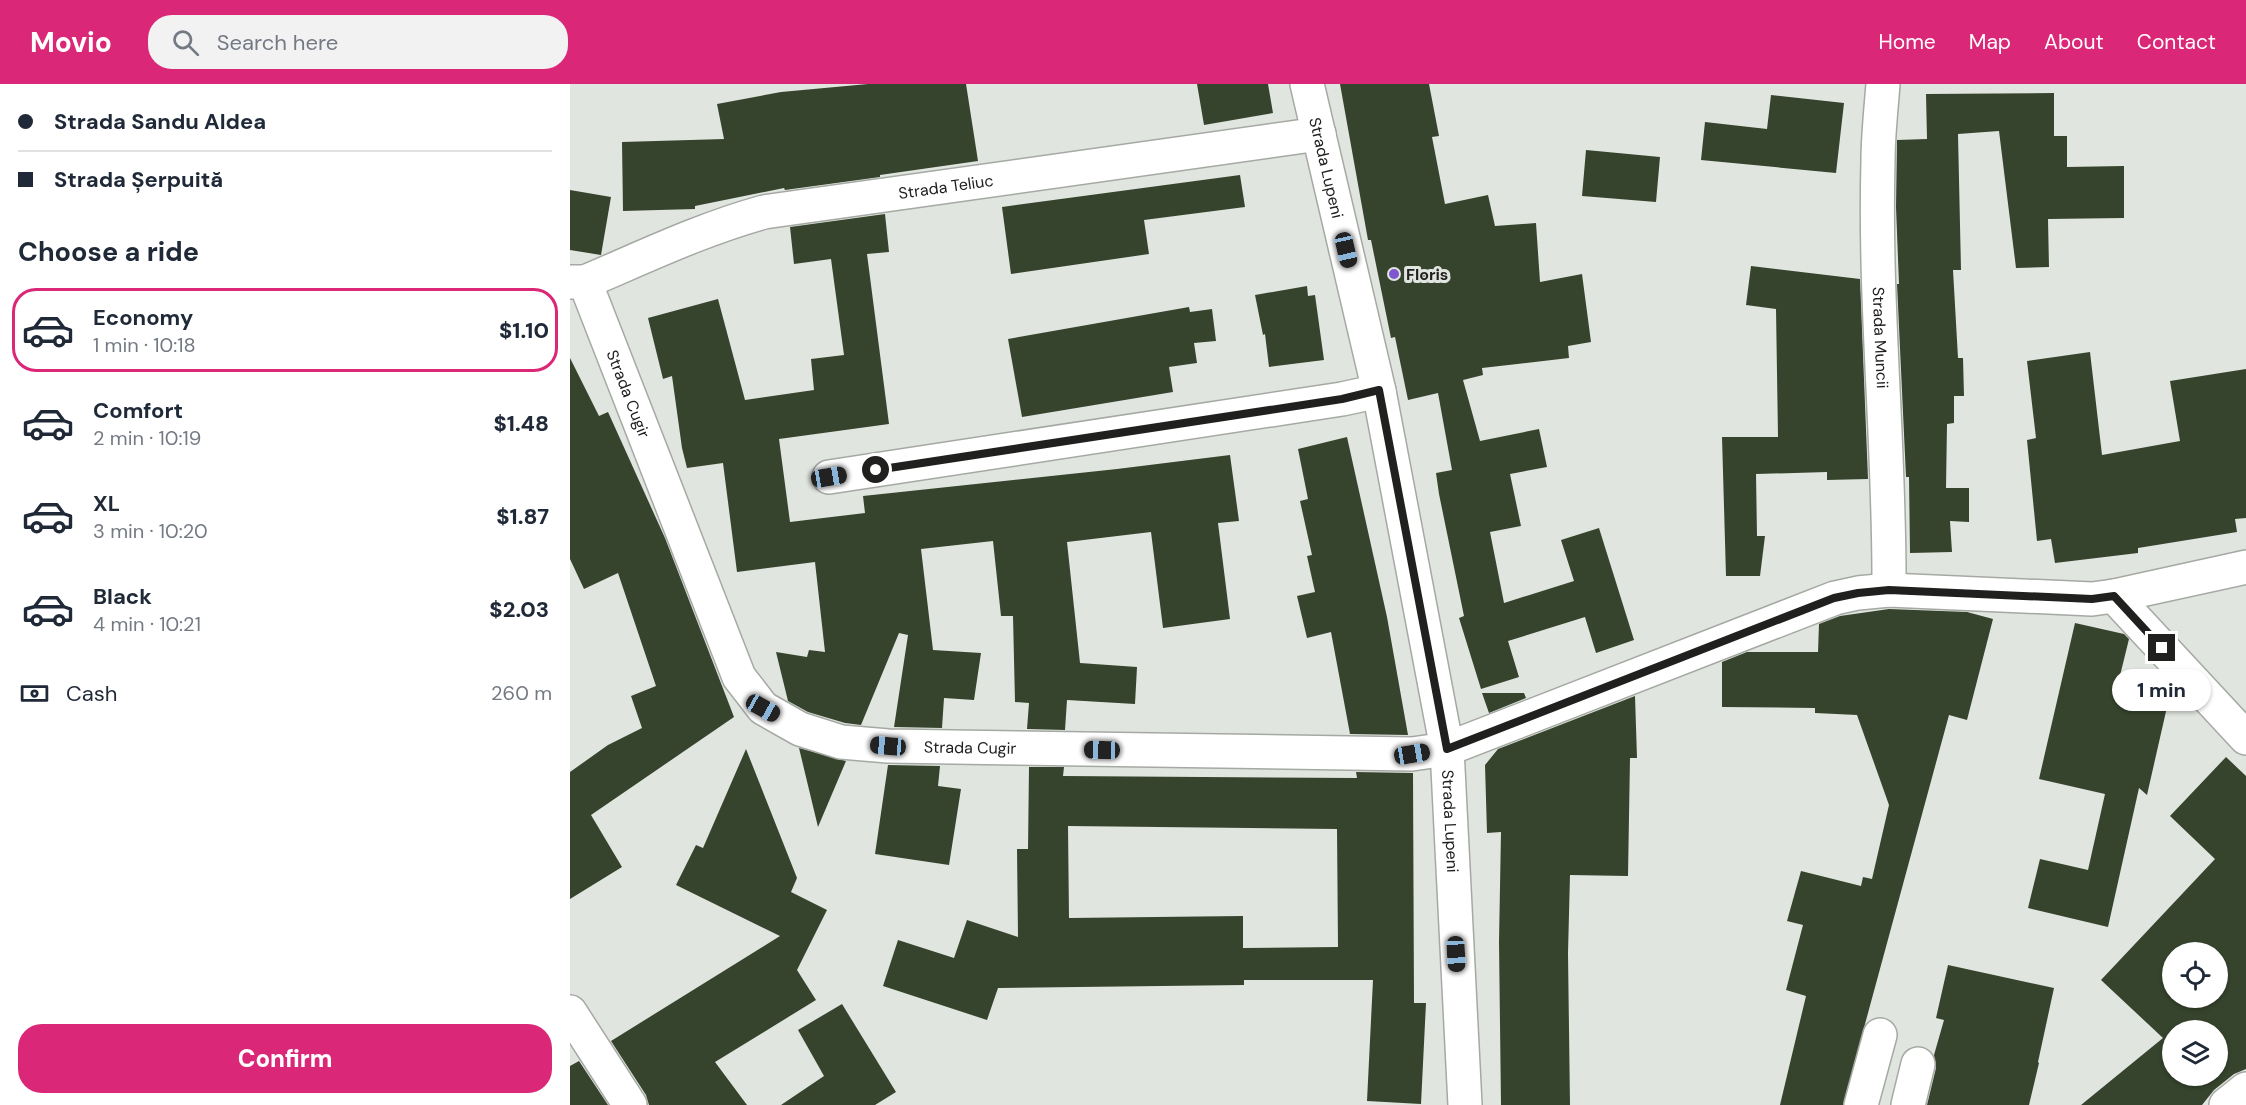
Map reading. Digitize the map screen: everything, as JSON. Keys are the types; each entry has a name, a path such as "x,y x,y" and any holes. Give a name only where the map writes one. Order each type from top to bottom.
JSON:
{"street":[{"name":"Strada Lupeni","path":"1307,84 1379,390 1447,749 1465,1105"},
{"name":"Strada Muncii","path":"1883,84 1878,161 1879,285 1889,590"},
{"name":"Strada Teliuc","path":"578,282 729,221 764,212 1319,134"},
{"name":"Strada Cugir","path":"578,282 739,677 763,708 800,729 841,742 888,746 1412,754 1447,749 1834,598 1889,590 2092,599 2246,567"},
{"path":"829,477 1342,399 1379,390"},
{"path":"2114,596 2246,738"},
{"path":"570,1012 630,1105"},
{"path":"1861,1105 1880,1035"},
{"path":"1908,1105 1918,1064"},
{"path":"2226,1105 2246,1089"}],"building":[{"path":"868,84 966,84 978,161 880,175 880,177 785,190 784,188 695,206 695,209 623,211 622,142 724,139 717,104 781,92"},
{"path":"1197,84 1268,84 1273,113 1204,125"},
{"path":"1340,84 1429,84 1439,136 1432,137 1445,204 1488,195 1495,226 1536,223 1540,282 1582,274 1591,342 1568,346 1569,358 1482,368 1483,375 1463,380 1480,441 1539,429 1547,467 1510,474 1521,526 1490,532 1504,603 1574,581 1561,540 1599,528 1634,640 1596,653 1585,617 1508,641 1519,677 1481,689 1459,618 1464,616 1439,494 1436,473 1452,470 1438,393 1408,400 1395,337 1391,338 1371,240 1368,240"},
{"path":"2054,93 2054,136 2067,136 2067,167 2124,166 2124,218 2048,219 2049,267 2016,268 1999,131 1958,134 1961,270 1953,270 1958,358 1963,358 1964,396 1954,396 1954,423 1947,424 1946,488 1969,488 1969,522 1950,521 1952,552 1910,553 1909,477 1906,477 1897,284 1899,284 1896,207 1897,140 1927,139 1926,94"},
{"path":"1771,95 1844,103 1836,173 1701,160 1705,122 1767,129"},
{"path":"1586,150 1660,157 1656,202 1582,196"},
{"path":"1240,175 1245,207 1144,220 1149,254 1011,274 1002,207"},
{"path":"570,190 611,197 601,255 570,250"},
{"path":"885,214 889,252 867,254 889,424 779,439 790,522 865,513 863,496 1230,455 1239,521 1218,523 1230,619 1163,628 1151,532 1067,542 1080,663 1137,667 1135,704 1067,700 1065,730 1027,729 1029,703 1015,702 1013,616 1001,616 993,541 921,549 933,650 981,653 974,700 944,698 942,728 894,727 908,635 899,633 861,725 845,723 808,712 788,701 776,652 807,657 809,650 825,652 815,562 737,572 723,463 687,468 672,376 663,379 648,318 718,299 745,400 814,390 811,359 844,355 831,259 794,264 790,227"},
{"path":"1751,266 1860,279 1868,479 1827,480 1827,472 1756,474 1757,536 1765,536 1760,576 1726,576 1722,437 1778,437 1776,309 1746,305"},
{"path":"1307,286 1308,296 1315,295 1324,360 1269,367 1265,334 1263,335 1255,295"},
{"path":"1189,307 1190,312 1212,309 1216,341 1194,343 1197,363 1169,367 1173,392 1022,417 1008,339"},
{"path":"2090,352 2102,455 2180,441 2170,381 2246,369 2246,518 2235,519 2237,532 2138,548 2138,553 2055,563 2051,539 2037,541 2027,440 2036,438 2027,361"},
{"path":"570,358 599,416 608,412 665,538 734,717 591,815 622,867 570,899 570,772 608,745 642,728 631,696 656,686 618,573 584,589 570,559"},
{"path":"1347,437 1387,617 1408,735 1350,734 1331,632 1307,638 1297,596 1315,592 1307,556 1312,555 1300,501 1308,499 1298,449"},
{"path":"1889,609 1967,612 1993,619 1967,720 1949,715 1843,1105 1780,1105 1806,996 1786,990 1803,925 1787,921 1801,871 1861,886 1863,877 1872,879 1889,805 1857,715 1815,713 1815,708 1722,707 1722,662 1747,652 1818,652 1819,624 1840,616"},
{"path":"2075,623 2124,634 2129,639 2115,696 2167,707 2147,795 2139,788 2108,927 2028,908 2040,859 2088,870 2105,794 2039,779"},
{"path":"1482,693 1524,693 1526,698 1489,713"},
{"path":"1635,696 1637,758 1630,758 1628,876 1570,875 1568,953 1570,1105 1501,1105 1499,942 1501,832 1487,833 1485,765 1498,749"},
{"path":"799,748 846,761 818,827"},
{"path":"746,749 797,878 791,892 827,910 797,970 816,1000 715,1062 747,1105 649,1105 646,1095 611,1041 780,936 676,885 696,845 703,848"},
{"path":"2226,757 2246,776 2246,1069 2228,1079 2228,1020 2162,1020 2162,1037 2101,980 2215,859 2170,816"},
{"path":"888,765 940,766 938,786 961,789 949,865 875,854"},
{"path":"1029,767 1064,767 1063,776 1357,778 1356,772 1413,773 1414,1003 1426,1003 1421,1104 1367,1101 1373,980 1244,980 1244,985 998,988 987,1020 883,986 898,940 954,958 967,920 1018,937 1017,849 1028,849","holes":["1068,826 1337,829 1338,947 1243,948 1243,916 1069,918"]},
{"path":"1948,965 2054,988 2029,1105 1927,1105 1936,1068 1934,1055 1944,1020 1936,1018"},
{"path":"842,1004 896,1092 875,1105 781,1105 824,1076 798,1030"},
{"path":"2162,1039 2162,1086 2219,1086 2202,1105 2081,1105"},
{"path":"579,1061 608,1105 570,1105 570,1066"}],"place":[{"name":"Floris","path":"1394,274"}],"route":[{"path":"876,470 1342,399 1379,390 1447,749 1834,598 1858,593 1889,590 2092,599 2114,596 2162,648"}]}
